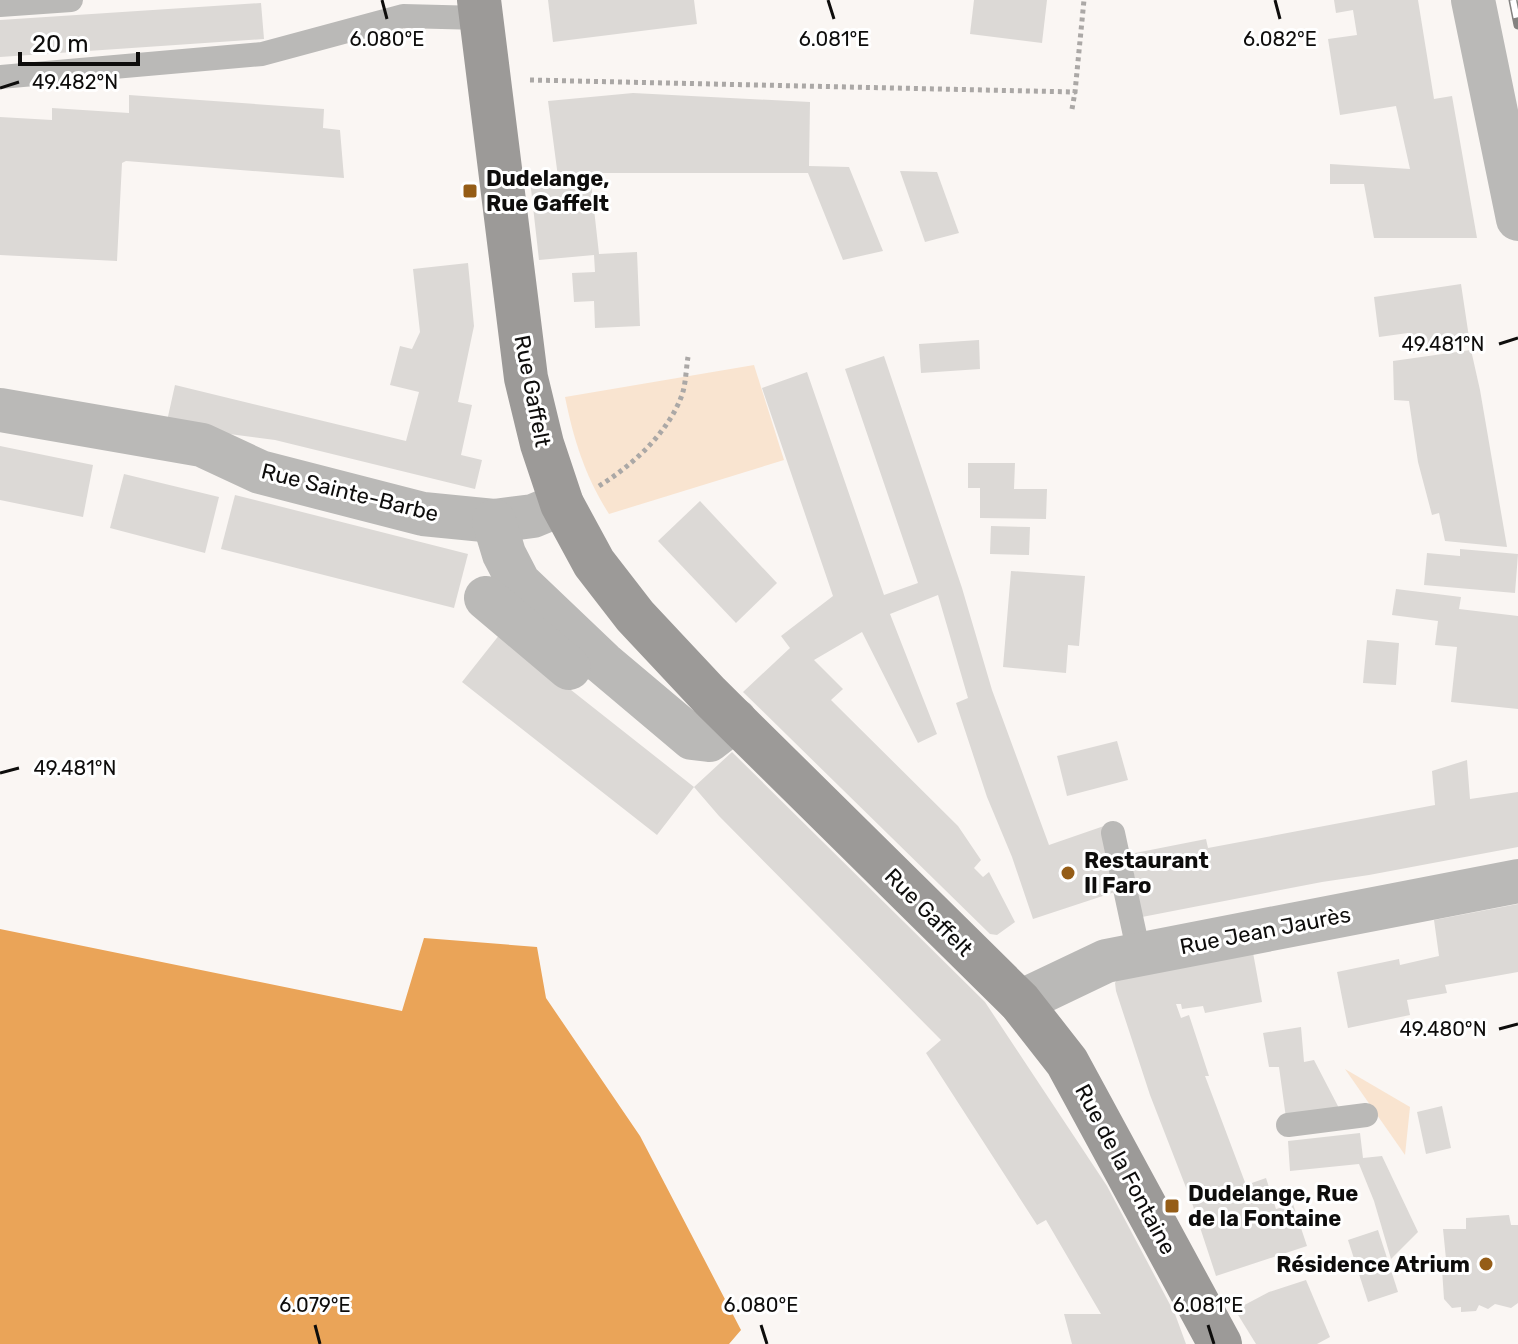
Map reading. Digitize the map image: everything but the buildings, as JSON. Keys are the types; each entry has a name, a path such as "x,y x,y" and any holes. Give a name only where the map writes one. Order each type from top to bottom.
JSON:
{"main road":[{"name":"Rue Gaffelt","path":"480,9 526,378 542,444 562,504 594,563 635,616 735,720 1020,1002"},
{"name":"Rue de la Fontaine","path":"1020,1002 1067,1062 1220,1344"}],"street":[{"path":"1473,0 1518,219"},
{"name":"Rue Sainte-Barbe","path":"0,410 202,445 260,472 423,514 494,521 533,516 562,504"},
{"path":"494,521 504,554 519,583 595,673 686,766"},
{"path":"486,598 692,738 709,740 735,720"},
{"name":"Rue Jean Jaurès","path":"1020,1002 1106,961 1518,881"}],"lane":[{"path":"0,5 71,0"},
{"path":"0,77 262,54 403,16 480,9"},
{"path":"1113,833 1139,954"},
{"path":"1288,1125 1366,1115"}],"path":[{"path":"1072,109 1084,0"},
{"path":"489,79 1075,92"},
{"path":"562,504 621,473 667,426 683,392 688,357"}],"shaded area":[{"path":"754,365 784,460 609,514 581,458 565,397"},
{"path":"0,929 402,1011 424,938 537,947 546,998 640,1136 741,1330 729,1344 0,1344"},
{"path":"1345,1069 1410,1107 1405,1155"}],"railway":[{"path":"1513,0 1518,25"}],"place":[{"name":"Dudelange, Rue Gaffelt","path":"470,191"},
{"name":"Restaurant Il Faro","path":"1068,873"},
{"name":"Dudelange, Rue de la Fontaine","path":"1172,1206"},
{"name":"Résidence Atrium","path":"1486,1264"}]}
